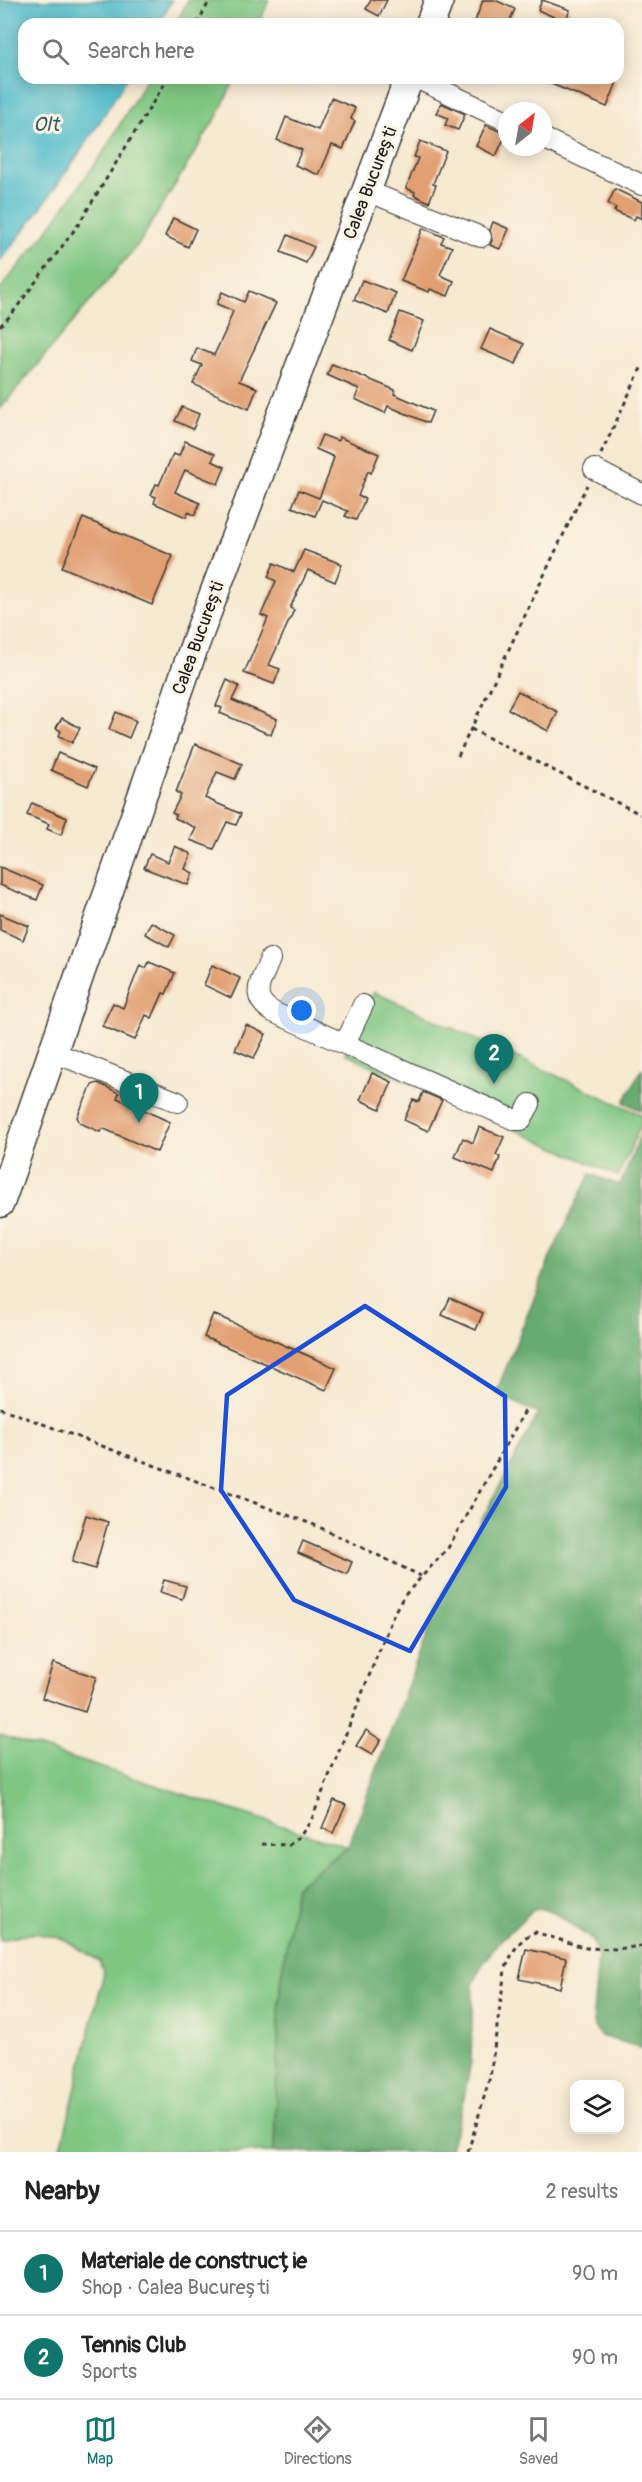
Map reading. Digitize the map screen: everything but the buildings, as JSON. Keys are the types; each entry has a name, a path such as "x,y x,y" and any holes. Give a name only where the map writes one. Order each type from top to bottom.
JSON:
{"highway":[{"path":"432,18 439,0"},
{"name":"Calea București","path":"0,1203 195,645 408,84"}],"street":[{"path":"429,84 498,117"},
{"path":"552,142 642,186"},
{"path":"367,191 481,237"},
{"path":"594,468 642,494"},
{"path":"270,959 257,994 259,1001 273,1012 515,1120 524,1118 530,1104"},
{"path":"345,1044 363,1005"},
{"path":"53,1052 178,1102"}],"path":[{"path":"200,18 210,0"},
{"path":"0,326 11,315 78,225 164,84"},
{"path":"458,756 642,366"},
{"path":"471,729 642,815"},
{"path":"0,1408 316,1526 421,1576"},
{"path":"261,1844 289,1845 300,1836 311,1821 395,1611 404,1596 448,1548 525,1411"},
{"path":"468,2152 490,2077 506,1970 517,1945 524,1936 535,1932 586,1948 616,1949 642,1946"}],"highlighted area":[{"path":"365,1306 505,1396 506,1487 410,1651 294,1600 221,1490 227,1395"}],"green space":[{"path":"188,0 269,0 262,18 179,18"},
{"path":"143,84 232,84 219,113 140,242 0,409 0,289 47,231 103,153"},
{"path":"374,992 642,1115 642,1123 618,1176 345,1054"},
{"path":"642,1068 642,1111 624,1102"},
{"path":"642,1131 642,2048 601,2036 595,2028 593,2014 598,1958 593,1940 554,1913 542,1909 533,1910 500,1941 482,1965 473,1985 471,2062 462,2108 449,2152 274,2152 280,1984 296,1886 348,1847 440,1598 538,1414 496,1393 552,1253 590,1174 620,1185"},
{"path":"0,1735 348,1847 296,1886 280,1984 274,2152 60,2152 104,1973 99,1961 64,1939 34,1933 0,1940"}],"water":[{"name":"Olt","path":"0,0 172,0 162,18 18,18 18,84 124,84 66,172 0,262"}],"pier":[{"path":"124,84 127,84 90,145 43,212 0,265 0,262 41,210 87,144"}],"place":[{"name":"Tennis Club","path":"494,1084"},
{"name":"Materiale de construcție","path":"139,1123"}]}
